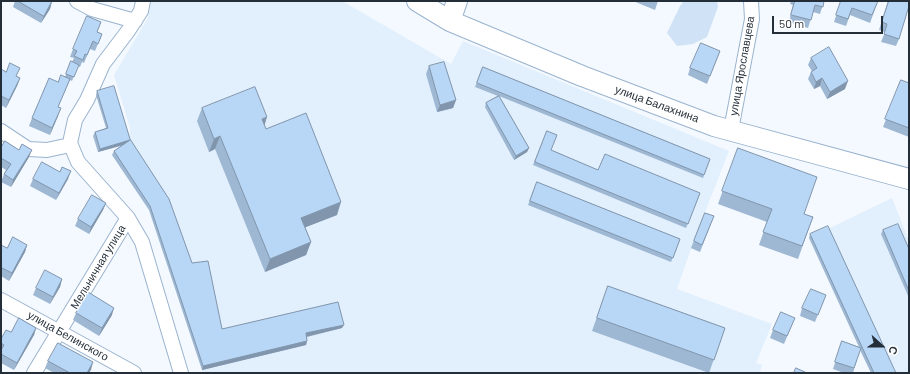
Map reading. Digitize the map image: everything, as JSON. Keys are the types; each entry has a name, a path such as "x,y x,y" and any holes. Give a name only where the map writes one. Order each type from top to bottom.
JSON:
{"street":[{"path":"77,1 92,9 135,20"},
{"path":"1,132 28,148 47,150 70,145 75,120 103,64 135,20 141,10 143,1"},
{"name":"улица Балахнина","path":"416,1 450,21 582,76 714,126 909,178"},
{"path":"450,21 457,1"},
{"name":"улица Ярославцева","path":"731,130 752,19 751,1"},
{"name":"Мельничная улица","path":"34,373 128,218 78,162 70,145"},
{"path":"128,218 142,242 181,373"},
{"name":"улица Белинского","path":"1,300 60,330 134,373"}],"shaded area":[{"path":"151,1 342,1 451,64 463,41 729,151 702,220 711,224 700,252 691,249 677,289 772,324 756,363 762,365 760,373 203,373 149,210 112,155 129,143 130,128 114,75 148,18"},
{"path":"684,1 717,1 718,7 707,37 693,44 677,46 667,33"},
{"path":"892,198 909,241 909,373 871,373 809,238"}],"building":[{"path":"18,1 52,1 44,16"},
{"path":"795,1 824,1 823,7 815,5 811,20 791,15"},
{"path":"841,1 878,1 872,15 852,8 848,19 836,15"},
{"path":"889,1 909,1 909,6 899,39 884,34 887,24 882,22"},
{"path":"87,16 101,22 97,32 102,34 98,44 93,41 87,55 85,54 83,60 74,56 77,51 73,49"},
{"path":"701,43 720,51 710,76 690,68"},
{"path":"829,47 848,81 830,92 822,78 816,82 811,72 817,68 811,58"},
{"path":"71,61 79,65 74,77 66,74"},
{"path":"444,62 456,100 440,105 429,66"},
{"path":"10,63 20,68 16,76 20,78 9,100 1,96 1,69 6,72"},
{"path":"483,67 710,159 704,175 477,83"},
{"path":"61,75 70,79 58,107 61,108 52,128 32,118 49,78 58,82"},
{"path":"901,80 909,83 909,128 885,119"},
{"path":"114,86 130,139 169,199 192,263 208,261 222,329 338,302 344,325 306,333 307,341 203,366 150,206 114,151 130,140 100,149 95,132 108,128 97,91"},
{"path":"255,87 267,117 262,119 266,129 306,113 341,202 301,218 311,242 270,259 220,136 214,139 202,108"},
{"path":"499,96 529,148 516,156 486,103"},
{"path":"547,131 557,135 551,150 598,170 605,154 700,193 688,224 535,162"},
{"path":"5,141 19,150 22,144 32,150 13,180 4,174 11,164 1,158 1,148"},
{"path":"738,148 817,177 804,214 813,217 802,246 763,232 772,209 722,191"},
{"path":"42,162 60,172 62,167 71,171 59,193 33,179"},
{"path":"537,182 680,239 673,258 530,201"},
{"path":"92,195 106,203 91,227 78,219"},
{"path":"705,213 714,216 702,245 694,241"},
{"path":"898,224 909,249 909,291 883,230"},
{"path":"828,226 896,373 874,373 810,234"},
{"path":"13,237 27,245 12,273 2,268 1,270 1,245 7,248"},
{"path":"45,270 62,279 53,297 36,288"},
{"path":"608,286 725,328 714,360 597,318"},
{"path":"811,289 826,295 818,315 802,308"},
{"path":"88,292 114,308 102,328 76,313"},
{"path":"781,312 795,318 787,336 773,330"},
{"path":"19,318 36,328 17,363 1,354 1,350 4,345 1,343 1,339 6,330 11,332"},
{"path":"842,341 861,348 854,368 835,362"},
{"path":"58,343 93,362 87,373 70,373 48,361"},
{"path":"796,368 807,373 794,373"}]}
